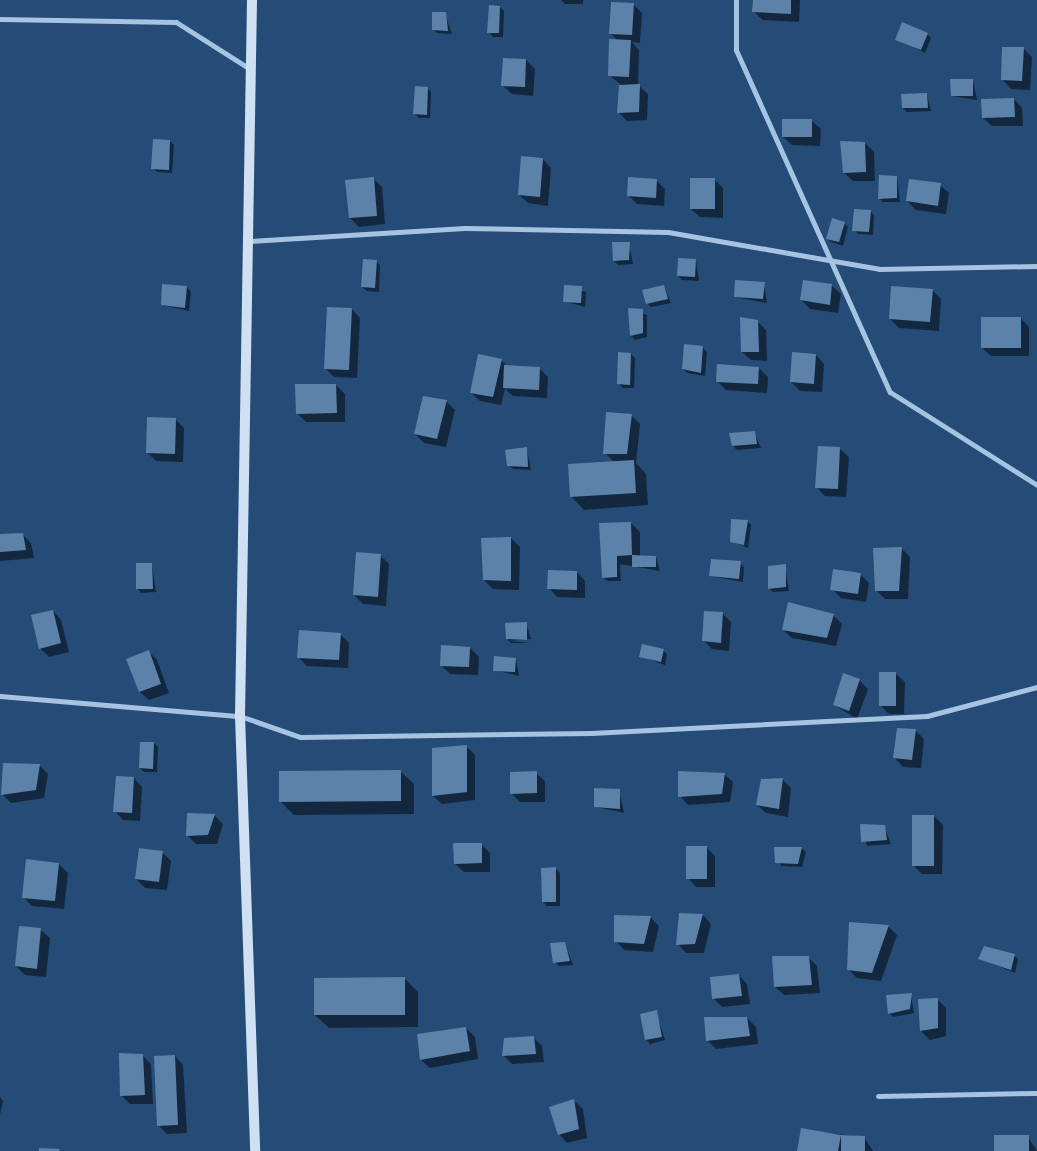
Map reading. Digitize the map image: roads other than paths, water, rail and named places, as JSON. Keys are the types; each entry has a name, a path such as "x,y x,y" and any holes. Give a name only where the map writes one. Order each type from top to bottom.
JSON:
{"main road":[{"path":"252,0 250,241 240,716 255,1151"}],"street":[{"path":"736,0 736,50 828,260 890,392 1037,485"},
{"path":"0,19 176,22 252,71"},
{"path":"250,241 465,228 668,232 879,269 1037,266"},
{"path":"0,696 240,716 300,737 591,733 777,720 927,716 1037,687"},
{"path":"878,1096 1037,1093"}]}
